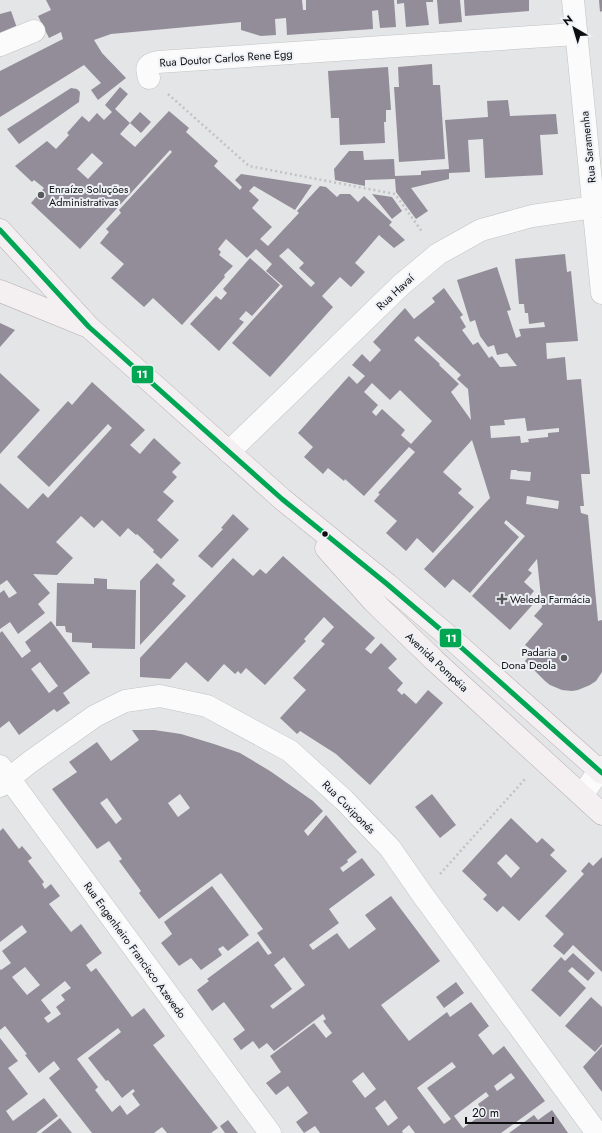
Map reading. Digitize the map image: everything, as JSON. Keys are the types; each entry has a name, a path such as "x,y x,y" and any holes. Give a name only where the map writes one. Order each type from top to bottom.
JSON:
{"main road":[{"name":"Avenida Pompéia","path":"0,230 89,327 282,499 387,584 601,770"},
{"path":"0,291 89,327"},
{"name":"Avenida Pompéia","path":"282,499 373,601 434,660 602,814"}],"street":[{"name":"Rua Saramenha","path":"573,0 598,206 602,293"},
{"path":"0,45 34,30"},
{"name":"Rua Doutor Carlos Rene Egg","path":"149,78 147,70 148,65 158,62 576,34"},
{"name":"Rua Havaí","path":"229,452 401,285 438,254 481,230 532,216 598,206"},
{"name":"Rua Cuxiponés","path":"3,777 30,762 95,716 125,701 160,696 207,706 290,751 344,800 390,848 597,1133"},
{"path":"582,795 601,770"},
{"name":"Rua Engenheiro Francisco Azevedo","path":"3,777 270,1133"}],"path":[{"name":"Rua Doutor Carlos Rene Egg","path":"149,78 249,166 395,194 438,254"},
{"path":"422,894 543,759"}],"building":[{"path":"46,0 302,0 303,10 306,10 306,0 394,0 396,27 380,28 378,10 372,11 373,29 287,35 286,18 275,19 276,35 261,36 241,30 241,22 111,34 94,40 102,53 126,78 98,100 91,90 101,83 84,65 0,117 0,71 63,39 61,32 49,38 38,16 51,10"},
{"path":"397,0 433,0 433,2 426,2 429,25 406,27 404,3 397,4"},
{"path":"437,0 460,0 462,22 439,24"},
{"path":"464,0 529,0 529,11 465,16"},
{"path":"599,0 602,0 602,11 600,12"},
{"path":"11,11 17,28 0,34 0,14"},
{"path":"432,64 433,85 440,85 445,159 399,162 394,87 399,87 398,67"},
{"path":"388,67 391,110 386,110 386,122 384,122 385,143 340,145 339,118 331,118 328,71"},
{"path":"120,87 128,94 115,109 130,123 120,134 135,147 169,111 189,128 186,132 218,161 214,166 240,190 242,187 235,180 241,174 312,185 295,210 254,186 249,191 259,200 252,208 272,227 260,239 268,246 299,213 297,211 320,186 326,187 337,197 340,194 350,194 358,202 364,196 392,222 389,225 405,240 394,248 379,235 355,263 365,272 351,287 340,277 322,296 333,307 270,377 232,343 283,286 266,271 272,264 256,249 247,258 226,239 218,249 221,252 219,255 233,266 182,325 153,298 144,307 111,278 124,264 100,243 109,232 106,229 121,213 119,210 172,152 170,150 80,249 31,203 44,188 34,180 32,182 15,166 47,141 56,149 69,135 67,133 82,116 89,122 97,113 104,120 112,112 105,105","holes":["92,153 103,163 88,179 77,169","288,248 304,263 299,268 315,283 311,287 279,256"]},
{"path":"71,88 77,89 80,92 79,102 19,144 7,129"},
{"path":"508,100 510,116 556,114 558,134 540,135 543,175 485,178 483,139 468,140 470,172 449,173 449,179 411,188 428,211 416,219 396,192 395,179 365,180 365,186 335,180 334,169 349,151 363,151 364,160 394,159 395,176 421,175 421,171 449,169 445,120 488,117 487,101"},
{"path":"140,112 151,122 141,133 130,123"},
{"path":"372,194 392,197 402,211 392,219"},
{"path":"565,254 567,272 571,271 578,341 546,343 547,359 565,357 567,380 581,379 590,474 581,474 584,506 580,506 581,513 588,515 598,621 602,620 602,672 596,681 590,685 572,691 562,690 550,685 525,661 533,651 525,645 543,624 534,616 542,607 537,559 528,570 532,573 524,582 534,591 529,597 535,602 510,630 472,596 525,536 506,520 504,523 519,537 470,593 453,579 445,588 424,569 490,498 472,440 443,472 462,489 458,493 474,507 433,553 417,538 406,551 386,533 397,521 374,501 380,494 378,493 415,452 409,447 364,496 345,479 344,481 328,468 323,474 304,457 313,447 298,433 349,376 357,384 365,376 352,365 362,354 370,362 381,350 373,342 405,308 414,319 435,302 432,298 444,288 463,315 460,317 466,327 462,330 473,345 478,342 489,358 492,356 500,367 517,366 507,353 497,355 494,345 488,347 480,336 475,320 470,322 457,280 497,267 511,310 507,311 516,338 521,336 519,329 545,327 544,322 529,324 528,313 525,313 524,304 519,304 515,259","holes":["418,336 461,375 457,379 468,389 471,420 451,392 459,384 414,340","372,383 390,400 400,390 432,421 411,444 401,435 405,430 382,409 376,416 372,412 378,405 364,392","525,418 527,431 559,428 559,432 548,433 548,437 528,439 529,442 521,443 520,436 491,438 490,426 505,425 504,420","511,470 531,472 530,481 510,479","527,496 559,501 558,509 526,504"]},
{"path":"250,258 280,285 252,316 246,311 239,319 244,322 219,351 190,324 216,296 221,300 227,293 223,289"},
{"path":"0,323 15,330 0,347"},
{"path":"0,373 40,410 0,454"},
{"path":"92,382 145,430 130,445 140,454 154,438 181,463 172,472 177,477 163,492 174,501 157,520 179,540 161,559 137,534 136,535 128,528 120,537 102,520 94,528 81,516 56,542 73,558 57,575 33,574 50,593 38,604 45,613 18,634 10,622 0,629 0,593 4,590 9,598 17,593 7,580 0,585 0,483 28,509 43,493 48,498 112,428 108,424 49,487 17,457 68,401 72,405"},
{"path":"233,514 249,529 212,568 198,556 223,529 221,528"},
{"path":"283,556 375,638 365,649 371,654 381,643 397,659 388,668 403,683 397,690 402,695 404,693 416,704 428,690 443,703 370,785 336,754 300,731 297,734 280,718 306,690 293,678 325,644 321,641 334,627 324,617 304,639 306,641 265,685 246,668 241,674 238,671 235,674 224,664 208,682 186,662 170,679 140,677 140,658 233,558 253,576 260,569 266,574"},
{"path":"157,563 175,580 172,584 186,596 140,645 140,581"},
{"path":"94,578 107,579 107,589 136,590 135,649 92,648 92,643 72,642 72,633 66,632 65,626 56,626 57,583 94,584"},
{"path":"51,621 90,673 63,693 70,703 57,712 54,709 19,735 9,721 0,728 0,633 2,631 22,658 31,651 25,642","holes":["40,662 58,686 49,693 31,669"]},
{"path":"132,730 154,730 181,734 240,753 270,771 313,801 323,811 304,831 308,836 326,815 357,852 340,868 343,872 362,858 375,875 329,909 339,923 309,945 313,950 337,933 349,949 376,929 365,915 391,896 440,961 381,1005 409,1041 447,1012 450,1017 471,1002 489,1026 478,1035 493,1055 504,1046 545,1101 501,1133 415,1133 409,1125 402,1131 403,1133 320,1133 315,1126 304,1133 296,1122 308,1113 288,1086 276,1095 266,1083 281,1072 270,1056 314,1023 326,1038 332,1033 323,1021 326,1019 323,1014 274,1051 267,1043 259,1049 253,1041 241,1050 233,1039 245,1030 224,1002 212,1011 197,990 209,981 207,979 258,941 268,955 272,953 257,933 263,929 221,873 159,919 139,893 141,891 119,861 122,859 109,841 97,849 52,789 77,772 69,762 97,742 111,761 139,740","holes":["180,794 190,808 178,817 168,803","107,798 122,819 116,824 100,803","284,957 305,985 273,1009 270,1006 292,989 274,965","452,1062 456,1067 427,1088 451,1119 444,1124 417,1088","363,1072 376,1089 365,1098 352,1081","511,1073 515,1078 497,1091 494,1086","486,1092 489,1096 478,1104 484,1113 463,1128 454,1116","385,1100 398,1118 388,1126 375,1108"]},
{"path":"432,794 456,825 440,838 415,807"},
{"path":"511,818 537,843 542,838 555,850 550,855 567,871 519,921 503,906 497,912 483,899 487,895 462,871","holes":["506,854 520,868 511,878 497,863"]},
{"path":"3,828 19,849 22,846 32,858 28,861 44,882 42,884 45,889 51,884 60,896 49,904 71,932 81,924 102,953 86,965 91,972 96,968 132,1017 144,1008 165,1036 153,1045 218,1128 211,1133 167,1133 162,1127 154,1133 92,1133 49,1078 60,1069 54,1061 39,1073 25,1055 27,1054 5,1026 0,1030 0,969 1,970 11,963 2,951 27,932 22,925 0,942 0,831","holes":["25,967 40,985 27,995 12,977","65,981 71,988 61,995 65,1000 56,1007 61,1014 48,1023 44,1018 51,1013 41,1000","118,1028 121,1032 88,1058 122,1098 133,1089 135,1091 132,1094 140,1105 127,1115 120,1105 112,1112 95,1090 98,1087 77,1059"]},
{"path":"602,857 602,972 573,945 564,955 553,946 564,934 545,916 584,874 581,871 589,862 593,866"},
{"path":"212,886 249,935 228,951 223,946 218,949 222,955 201,970 191,958 179,966 161,943 172,934 164,922"},
{"path":"573,953 595,973 588,981 572,967 568,971 586,988 560,1017 531,990 561,957 565,961"},
{"path":"456,982 464,993 444,1008 436,997"},
{"path":"591,997 602,1007 602,1044 595,1052 565,1026"},
{"path":"0,1038 18,1061 8,1068 28,1094 6,1111 13,1121 44,1098 58,1116 36,1133 0,1133"},
{"path":"602,1046 602,1092 583,1067"},
{"path":"552,1110 568,1133 509,1133 534,1115 538,1120"},
{"path":"60,1118 72,1133 41,1133"},
{"path":"228,1120 238,1133 225,1133 220,1126"}],"transit line":[{"name":"11","path":"0,230 89,327 282,499 387,584 454,641 602,773"}],"place":[{"name":"Enraíze Soluções Administrativas","path":"41,195"},
{"name":"Weleda Farmácia","path":"502,599"},
{"name":"Padaria Dona Deola","path":"564,658"}]}
